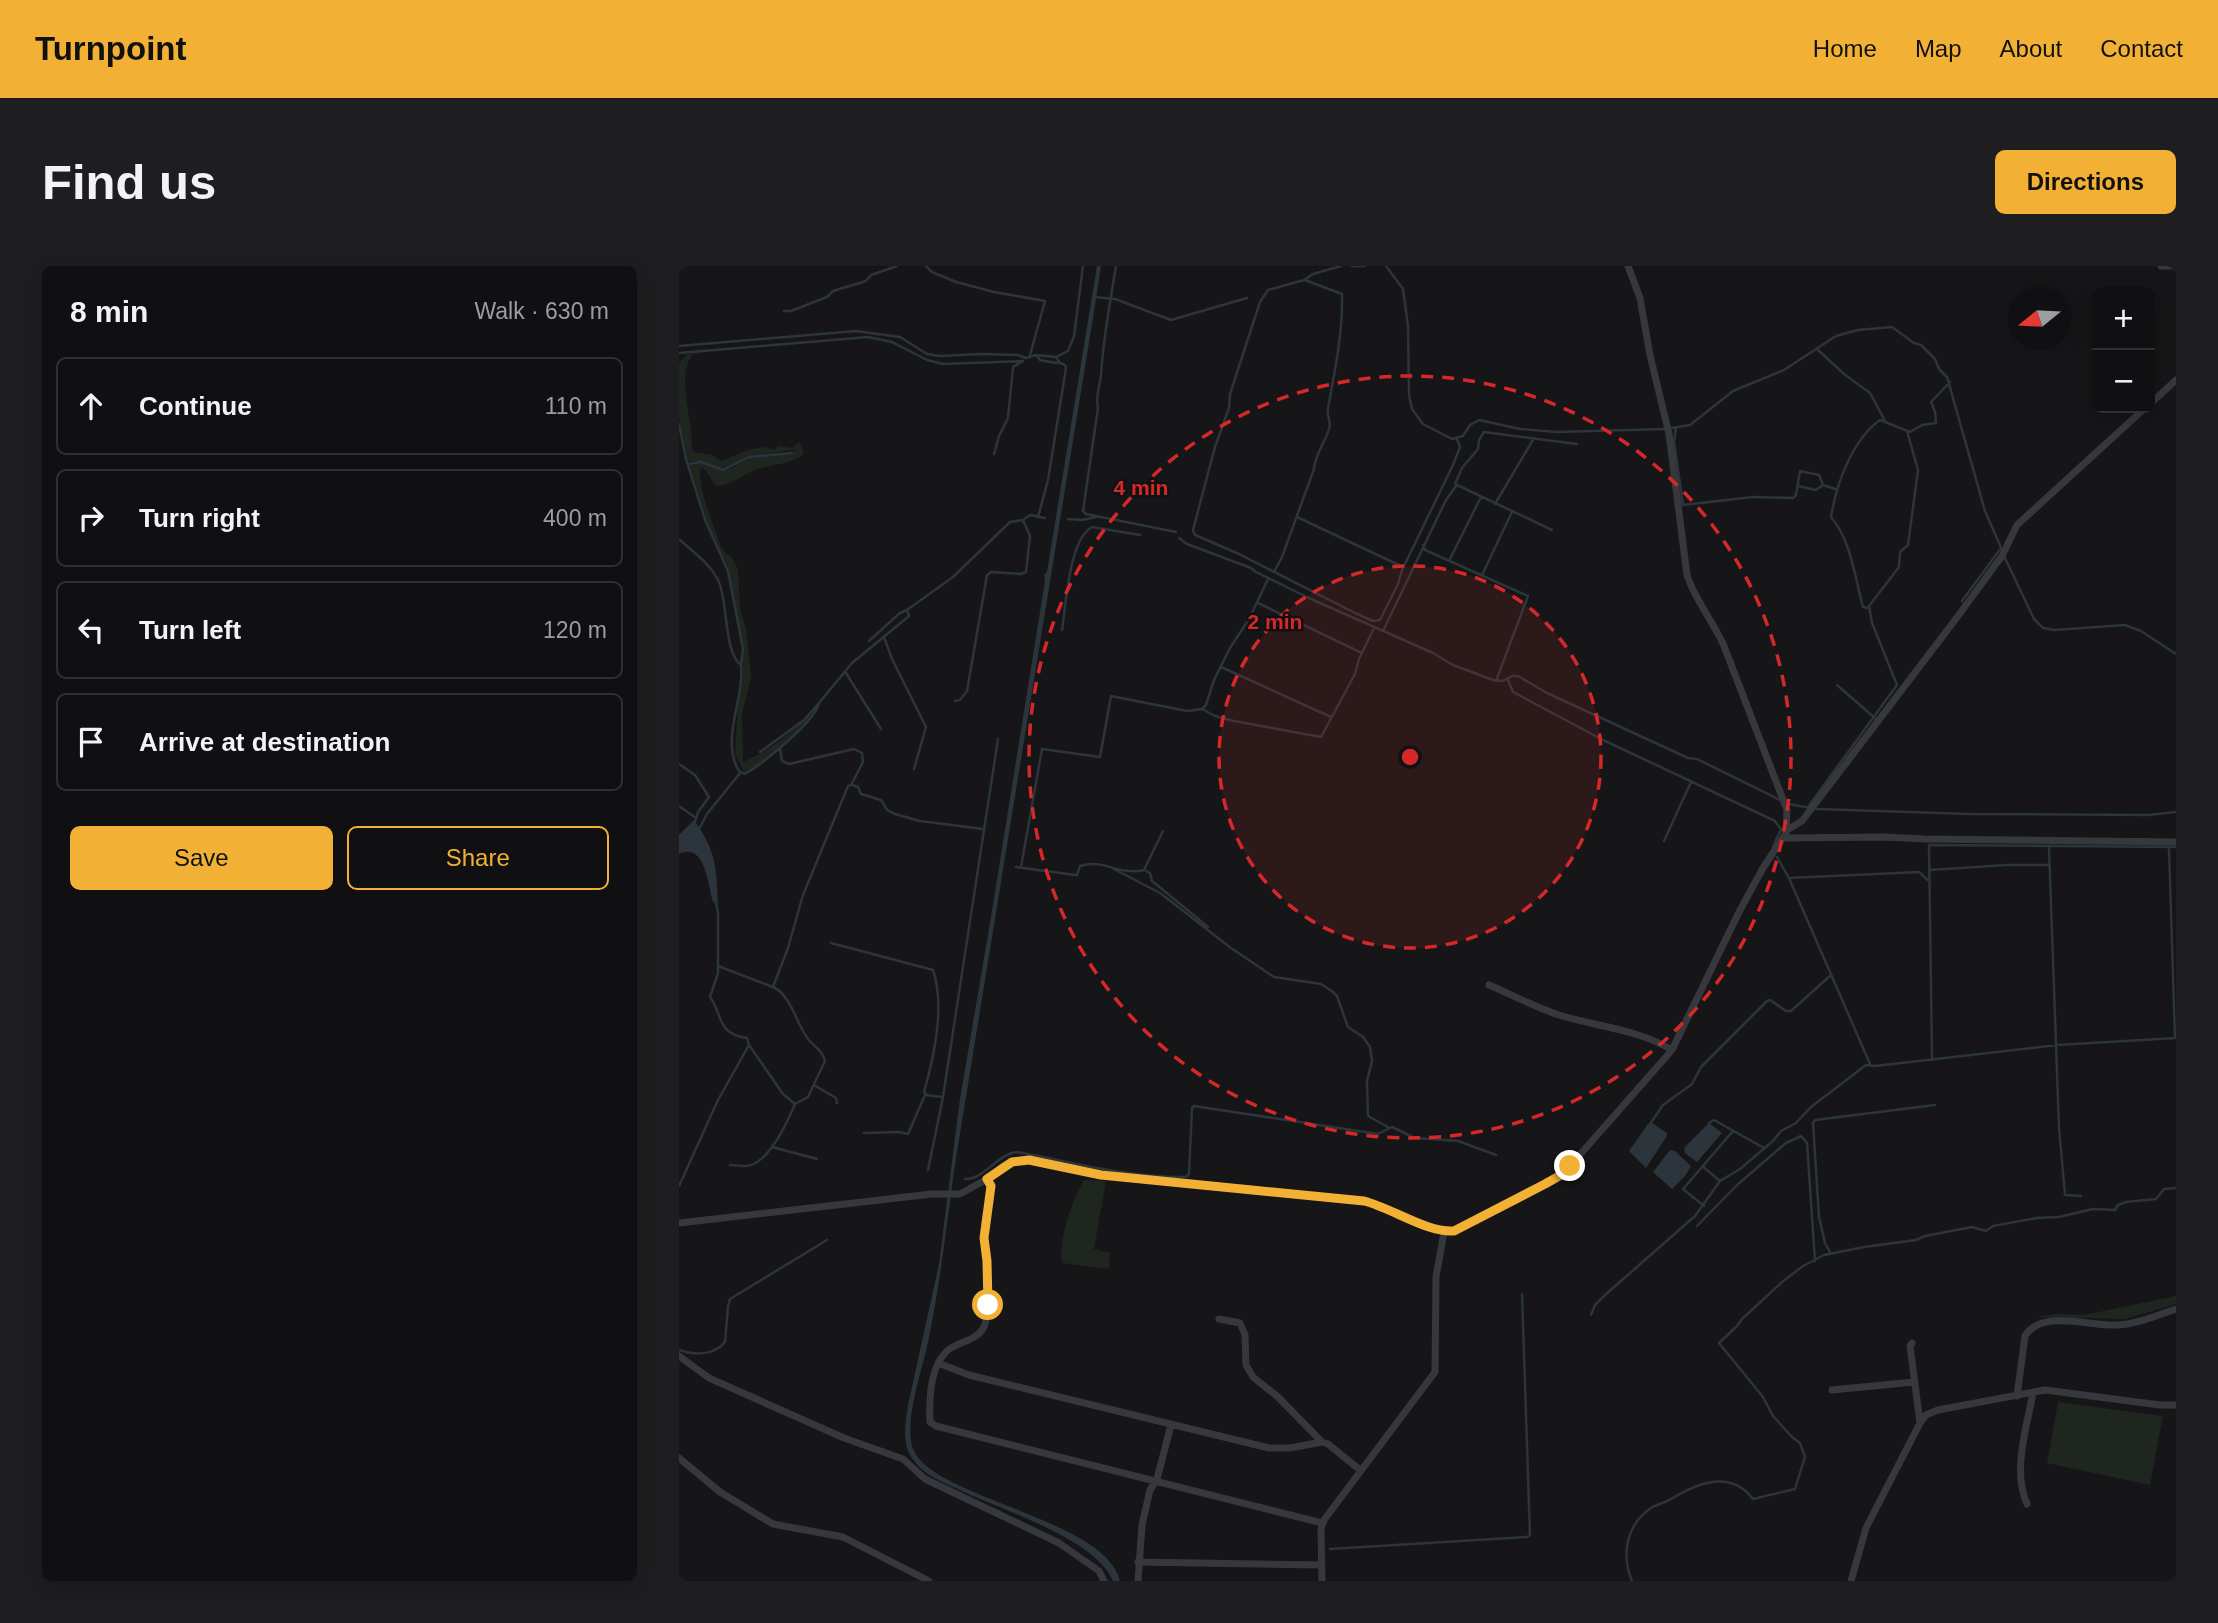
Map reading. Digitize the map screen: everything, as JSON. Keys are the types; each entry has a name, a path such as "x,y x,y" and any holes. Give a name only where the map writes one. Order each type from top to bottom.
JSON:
{"street":[{"path":"1628,266 1640,298 1650,355 1669,434 1687,575 1692,590 1716,626 1747,703 1787,810 1785,834"},
{"path":"2161,266 2171,266"},
{"path":"2155,399 2176,380"},
{"path":"679,1223 960,1194 1012,1162 1029,1160 1101,1175 1364,1201 1383,1206 1444,1232 1454,1231 1561,1175 1672,1050 1763,867 1785,834 1802,821 1955,620 2002,556 2017,525 2140,413"},
{"path":"1785,834 1924,839 2176,842"},
{"path":"1489,985 1556,1014 1616,1027 1672,1050"},
{"path":"987,1179 991,1186 984,1238 988,1305 984,1327 976,1336 946,1352 938,1363 929,1407 930,1422 936,1426 1322,1523"},
{"path":"1322,1581 1322,1523 1435,1372 1436,1277 1444,1232"},
{"path":"2017,1396 2025,1336 2039,1323 2055,1321 2119,1325 2176,1309"},
{"path":"1219,1319 1240,1323 1245,1335 1246,1365 1253,1377 1278,1397 1322,1441 1360,1471"},
{"path":"1912,1343 1910,1346 1920,1423"},
{"path":"679,1356 709,1378 903,1460 925,1479 1059,1543 1099,1571 1104,1581"},
{"path":"938,1363 969,1375 1269,1448 1290,1448 1322,1441"},
{"path":"1832,1390 1914,1382"},
{"path":"1851,1581 1866,1528 1926,1415 1938,1410 2053,1390 2176,1405"},
{"path":"2027,1504 2021,1468 2033,1393"},
{"path":"1138,1581 1142,1525 1171,1425"},
{"path":"679,1458 720,1492 773,1524 843,1537 929,1581"},
{"path":"1138,1562 1321,1565"}],"shaded area":[{"path":"1097,266 1101,266 1093,318 956,1158 937,1296 912,1408 910,1434 912,1446 924,1464 948,1480 1083,1540 1107,1559 1120,1581 1113,1581 1103,1566 1087,1551 1067,1539 931,1476 913,1460 905,1435 908,1405 939,1264 960,1099 1044,575 1047,572"},
{"path":"710,351 692,355 686,371 693,452 712,455 722,461 748,450 763,447 775,450 778,446 792,448 799,442 804,453 796,459 757,469 730,483 720,485 715,485 704,468 700,469 704,498 721,547 731,556 738,569 740,609 746,628 751,677 742,714 743,762 784,738 818,704 797,731 745,773 735,755 738,703 743,679 743,649 727,564 713,538 689,464 700,463 722,471 730,469 750,458 795,452 749,456 730,468 722,469 701,461 688,462 679,418 679,363 687,355"},
{"path":"694,820 707,841 714,860 718,904 713,902 700,860 695,854 688,852 679,854 679,835"},
{"path":"1652,1123 1667,1133 1667,1136 1646,1168 1629,1151 1648,1124"},
{"path":"1709,1123 1722,1133 1697,1162 1685,1153 1684,1148"},
{"path":"1670,1150 1675,1151 1691,1166 1672,1189 1653,1172"},
{"path":"1084,1180 1106,1181 1094,1249 1110,1253 1109,1269 1062,1263 1062,1243 1067,1220"},
{"path":"2176,1296 2176,1304 2125,1319 2034,1317 2084,1315"},
{"path":"2058,1402 2163,1416 2150,1485 2047,1463"}],"waterway":[{"path":"784,311 791,311 827,297 833,291 866,281 871,275 897,266"},
{"path":"926,266 932,272 956,282 1045,301 1030,355"},
{"path":"1038,517 1048,480 1066,368 1056,357 1068,351 1074,336 1083,266"},
{"path":"1116,266 1083,511 1086,514 1176,532"},
{"path":"1297,517 1403,567 1398,584 1380,620 1373,621 1355,613 1239,554 1195,535 1193,530 1215,447 1229,408 1230,394 1260,302 1268,290 1341,266"},
{"path":"1352,266 1365,266"},
{"path":"1386,266 1403,289 1408,326 1409,395 1412,409 1423,424 1452,439 1463,436 1470,425 1479,420 1520,429 1556,432 1665,429"},
{"path":"1274,572 1329,429 1328,411 1340,337 1342,294 1305,280"},
{"path":"1094,297 1115,299 1171,320 1247,298"},
{"path":"1672,428 1690,425 1733,391 1784,370 1836,336 1858,330 1892,327 1921,345 1947,377 1985,511 2002,550"},
{"path":"679,346 856,331 900,337 927,354 940,356 980,354 1018,355 1026,358 1036,355 1056,357"},
{"path":"679,353 868,337 892,342 927,360 943,364 1023,361"},
{"path":"1817,349 1870,393 1885,421"},
{"path":"1036,355 1040,360 1059,362"},
{"path":"994,454 1008,418 1013,367 1023,361"},
{"path":"1868,608 1863,607 1848,548 1831,517 1841,478 1861,439 1880,420 1910,432 1922,425 1936,423 1931,402 1950,382"},
{"path":"679,424 686,459 706,522 728,571 743,649 741,665"},
{"path":"1676,428 1674,442 1683,505 1753,497 1793,498 1796,495 1800,471 1819,475 1823,485 1835,489"},
{"path":"1808,807 1897,685 1872,623 1869,606 1899,567 1900,552 1908,545 1918,470 1907,431"},
{"path":"1552,530 1455,484 1462,468 1478,449 1484,432 1577,444"},
{"path":"1495,504 1534,438"},
{"path":"1404,566 1453,465 1460,447 1457,439"},
{"path":"688,464 701,462 723,470 749,457 792,453"},
{"path":"1798,486 1816,490 1823,485"},
{"path":"1383,631 1446,500 1456,486"},
{"path":"1450,559 1481,497"},
{"path":"1482,575 1512,512"},
{"path":"679,539 709,567 721,588 731,649 741,665 732,746 739,771 745,774 799,731 852,663 909,616 907,610 953,577 1010,522 1023,520 1030,515 1045,518"},
{"path":"1068,519 1096,517"},
{"path":"955,701 960,700 967,691 987,575 991,572 1026,572 1030,536 1023,520"},
{"path":"1062,630 1073,558 1084,534 1092,527 1140,535"},
{"path":"1179,538 1187,544 1251,568 1311,599 1433,653 1453,665 1493,680 1503,681 1518,676 1547,693 1688,758 1697,759 1780,800"},
{"path":"1423,545 1425,550 1528,596 1496,681"},
{"path":"1962,601 2001,548"},
{"path":"2004,556 2034,619 2043,628 2054,630 2125,625 2141,631 2176,654"},
{"path":"1021,867 1042,749 1100,757 1111,696 1187,711 1202,709 1230,648 1249,619 1268,579"},
{"path":"1258,603 1362,653"},
{"path":"869,641 900,613 907,610"},
{"path":"1202,709 1234,721 1321,737 1355,674 1374,628"},
{"path":"884,637 926,727 914,769"},
{"path":"1221,667 1331,717"},
{"path":"846,673 881,729"},
{"path":"1508,680 1513,692 1601,739 1775,821 1781,829 1773,847"},
{"path":"1837,685 1875,718"},
{"path":"760,752 804,720 819,703"},
{"path":"928,1170 943,1097 998,739"},
{"path":"749,1045 783,1094 795,1104 808,1097 825,1061 824,1057 808,1039 784,996 773,987 788,948 803,895 848,786 863,762 862,753 854,749 789,764 782,761 780,749"},
{"path":"679,764 695,775 709,797 698,812 695,822"},
{"path":"699,829 707,814 740,773"},
{"path":"1664,841 1691,782"},
{"path":"852,785 858,787 861,794 881,800 887,810 895,814 920,821 983,829"},
{"path":"1789,804 1817,809 1970,814 2148,815 2176,812"},
{"path":"679,806 696,818"},
{"path":"1016,867 1075,875 1080,866 1089,864 1126,871 1144,870 1163,831"},
{"path":"1932,1058 1929,845 2176,847"},
{"path":"2049,848 2059,1128 2065,1195 2081,1196"},
{"path":"2169,849 2175,1038"},
{"path":"1777,857 1789,878 1870,1064"},
{"path":"1930,870 2049,865"},
{"path":"1112,868 1160,893 1231,948 1274,977 1321,984 1333,992 1337,996 1348,1027 1363,1037 1370,1047 1372,1061 1367,1081 1368,1116 1388,1127"},
{"path":"1144,870 1150,873 1152,881 1208,927"},
{"path":"1789,878 1919,872 1930,882"},
{"path":"679,1186 718,1100 749,1045 747,1038 737,1036 725,1028 710,997 718,973 716,903"},
{"path":"831,943 933,970 938,1015 924,1092 927,1095"},
{"path":"718,966 773,987"},
{"path":"1650,1124 1663,1105 1692,1084 1701,1067 1767,1001 1791,1011 1831,975"},
{"path":"1591,1315 1595,1305 1605,1295 1695,1216 1720,1181 1740,1169 1781,1131 1796,1123 1811,1107 1866,1065 2057,1045 2176,1038"},
{"path":"814,1085 836,1098 837,1103"},
{"path":"864,1133 908,1134 925,1095 943,1097"},
{"path":"730,1165 747,1166 763,1158 776,1141 795,1104"},
{"path":"1831,1254 1825,1243 1819,1217 1813,1123 1815,1120 1935,1105"},
{"path":"965,1179 979,1175 1003,1157 1017,1152 1122,1172 1186,1177 1189,1174 1194,1106 1378,1134 1392,1127 1415,1138 1458,1141 1496,1155"},
{"path":"1709,1123 1714,1120 1764,1148"},
{"path":"1704,1206 1683,1189 1733,1131"},
{"path":"1697,1226 1737,1185 1786,1143 1801,1136 1807,1143 1815,1261"},
{"path":"772,1147 817,1159"},
{"path":"1702,1166 1720,1181"},
{"path":"1632,1581 1627,1561 1628,1541 1636,1523 1653,1507 1693,1488 1714,1482 1735,1484 1753,1499 1795,1489 1805,1457 1800,1443 1773,1416 1763,1397 1719,1343 1782,1282 1803,1266 1824,1255 1916,1240 1972,1227 1986,1231 1993,1226 2037,1218 2059,1217 2093,1209 2115,1210 2118,1205 2126,1202 2156,1199 2164,1189 2176,1188"},
{"path":"679,1350 691,1353 716,1350 725,1342 730,1299 827,1240"},
{"path":"1330,1549 1530,1535 1522,1294"}],"route":[{"path":"988,1305 984,1238 991,1186 987,1179 1003,1166 1020,1160 1101,1175 1364,1201 1383,1206 1444,1232 1454,1231 1545,1184 1570,1166"}]}
